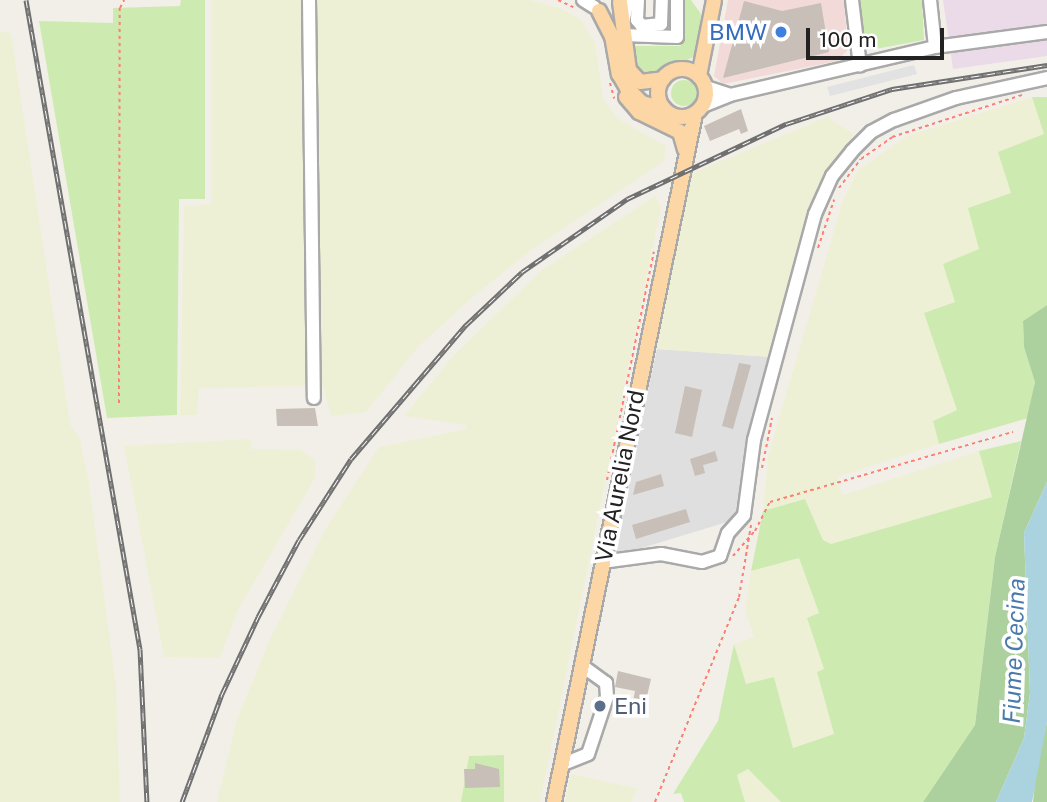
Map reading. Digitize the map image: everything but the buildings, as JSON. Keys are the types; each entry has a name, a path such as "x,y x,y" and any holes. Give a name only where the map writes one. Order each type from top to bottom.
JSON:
{"main road":[{"path":"614,77 635,97 664,108 675,116 699,110 714,0"},
{"path":"589,6 614,10 623,1"},
{"path":"623,1 622,31 633,76 640,82 663,79 684,69 702,81"},
{"path":"589,6 612,36 614,77 628,102 680,132 685,150"},
{"path":"663,79 658,94 664,108"},
{"name":"Via Aurelia Nord","path":"554,802 685,150 699,110"}],"street":[{"path":"309,0 314,398"},
{"path":"638,0 637,20 642,26 661,24 662,0"},
{"path":"622,31 677,37 677,0"},
{"path":"852,0 860,66"},
{"path":"930,0 935,47"},
{"path":"699,110 730,95 935,47 1047,32"},
{"path":"602,562 662,555 702,562 720,556 728,533 744,515 754,440 782,327 815,214 832,176 871,132 894,120 956,98 1047,78"},
{"path":"702,81 730,95"},
{"path":"561,765 588,754 607,697 606,683 581,665"}],"path":[{"path":"119,403 120,8 124,0"},
{"path":"558,0 589,6"},
{"path":"614,77 615,101"},
{"path":"815,258 835,195 861,159 892,137 938,119 1024,95"},
{"path":"605,491 655,248"},
{"path":"761,473 773,411"},
{"path":"720,556 725,560 733,556 750,536 770,502 1013,432"},
{"path":"655,802 739,597 752,523"}],"shaded area":[{"path":"728,0 844,0 848,50 837,61 723,84 714,76"},
{"path":"943,0 1047,0 1047,56 953,69"},
{"path":"914,65 917,74 830,96 827,87"},
{"path":"657,349 770,357 751,425 737,519 612,557"}],"green space":[{"path":"181,0 205,0 205,199 179,199 177,415 107,418 39,21 113,23 113,8 180,6"},
{"path":"211,0 530,0 562,9 582,21 595,43 603,98 617,118 666,146 664,161 531,250 474,296 418,347 366,412 331,416 323,386 199,388 197,415 180,415 184,206 211,204"},
{"path":"682,0 691,0 701,14 698,55 647,78 633,71 632,46 681,46"},
{"path":"860,0 922,0 924,40 870,50 865,45"},
{"path":"0,32 11,33 70,424 80,439 89,484 116,685 120,802 0,802"},
{"path":"684,80 693,84 697,93 693,102 684,106 675,102 671,93 675,84"},
{"path":"1032,97 1045,134 979,249 955,302 957,410 933,421 939,444 837,477 843,495 979,451 992,497 831,544 823,541 805,499 763,511 768,456 843,200 858,170 907,136"},
{"path":"1032,97 1047,97 1047,305 1023,321 1024,347 1035,381 1030,412 1028,418 939,444 933,421 957,410 924,313 955,302 943,264 979,249 968,208 1011,193 998,152 1044,134"},
{"path":"827,117 854,134 814,198 770,357 657,349 690,174"},
{"path":"655,196 661,207 540,802 504,802 504,755 469,756 461,802 217,802 237,719 271,637 326,528 379,447 466,429 466,425 404,416 454,355 542,270"},
{"path":"1047,305 1047,482 1024,533 1030,693 1024,738 996,802 923,802 975,725 995,557 1035,382 1024,347 1023,321"},
{"path":"250,439 252,449 301,450 316,461 315,478 238,610 220,658 164,657 124,446"},
{"path":"1021,441 995,557 975,725 923,802 781,802 748,769 737,775 745,802 684,802 681,793 673,794 718,721 734,644 746,684 774,677 793,748 834,734 817,672 824,669 807,618 819,613 799,558 751,571 763,511 805,499 823,540 831,544 992,497 979,451"},
{"path":"799,558 819,614 807,618 824,669 817,673 834,734 793,748 774,677 746,684 734,644 754,637 745,610 751,571"},
{"path":"1047,722 1047,802 1033,802 1037,763"},
{"path":"504,755 504,802 461,802 469,756"},
{"path":"748,769 781,802 745,802 737,774"},
{"path":"571,774 637,788 631,802 565,802"}],"water":[{"path":"1047,482 1047,722 1032,802 996,802 1024,738 1030,693 1024,533"}],"railway":[{"path":"26,0 140,649 147,802"},
{"path":"182,802 222,694 258,617 299,540 351,459 466,325 522,272 627,199 786,124 892,89 1047,65"}],"place":[{"name":"BMW","path":"781,32"},
{"name":"Eni","path":"600,706"}],"water label":[{"name":"Fiume Cecina","path":"1014,651"}]}
